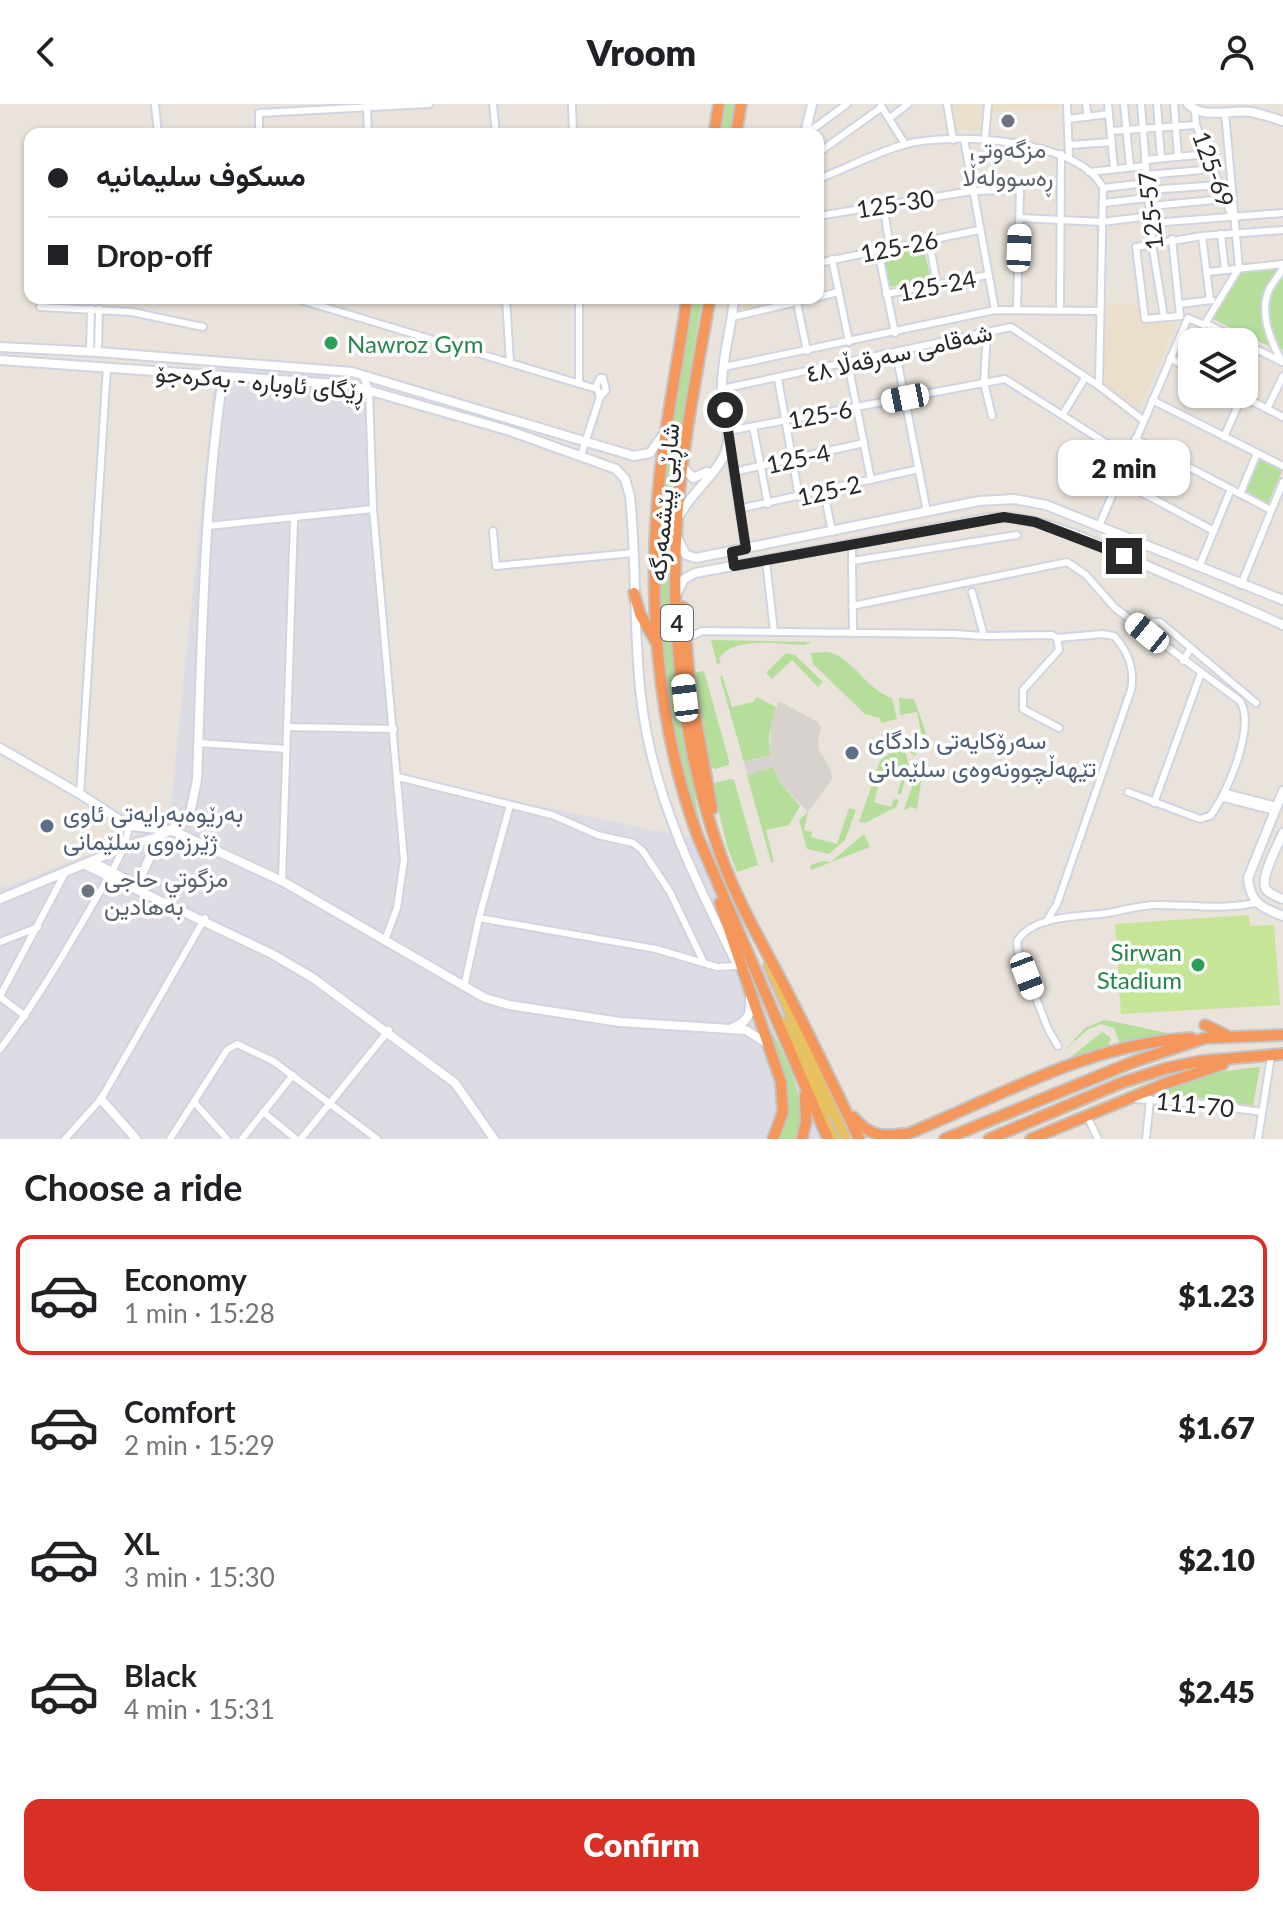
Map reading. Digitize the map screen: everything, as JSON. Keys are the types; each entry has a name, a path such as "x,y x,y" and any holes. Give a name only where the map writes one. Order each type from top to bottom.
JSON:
{"highway":[{"path":"715,128 719,104"},
{"path":"737,128 741,104"},
{"name":"شاڕێی پێشمەرگە","path":"686,304 666,432 656,527 655,575 660,652 671,742 681,787 698,837 804,1085 833,1128"},
{"name":"شاڕێی پێشمەرگە","path":"709,304 682,466 677,522 676,596 688,720 714,835 757,939 777,972 833,1128"},
{"path":"676,555 695,717 712,803 714,835"},
{"path":"634,593 640,614 660,652"},
{"path":"698,837 781,1082 783,1102 773,1139"},
{"path":"1205,1025 1228,1035"},
{"path":"895,1139 1040,1076 1136,1045 1228,1035 1283,1035"},
{"path":"945,1139 1133,1062 1205,1038"},
{"path":"989,1139 1144,1075 1201,1061 1277,1054"},
{"path":"1031,1139 1186,1075 1243,1059"},
{"path":"802,1139 806,1121 804,1085"},
{"path":"833,1128 864,1129 888,1137 912,1133"},
{"name":"4","path":"833,1128 859,1139"}],"main road":[{"path":"731,915 833,1128 846,1139"}],"street":[{"path":"155,104 157,128"},
{"path":"259,104 259,128"},
{"path":"259,113 429,104"},
{"path":"493,104 495,128"},
{"path":"572,104 573,128"},
{"path":"806,128 812,104"},
{"path":"813,128 845,104"},
{"path":"890,118 907,104"},
{"path":"947,104 953,140"},
{"path":"985,138 988,104"},
{"path":"1060,311 1061,219 1065,156 1069,145 1067,104"},
{"path":"1086,104 1088,117"},
{"path":"1108,104 1114,169"},
{"path":"1124,104 1130,167"},
{"name":"125-57","path":"1141,104 1152,244 1164,317"},
{"path":"1157,104 1161,158"},
{"path":"1174,104 1178,157"},
{"path":"1206,104 1221,112"},
{"path":"824,148 880,106 905,144"},
{"path":"367,107 368,128"},
{"path":"1192,108 1251,112 1283,121"},
{"name":"125-69","path":"1192,108 1233,216 1239,268"},
{"path":"1221,112 1233,216"},
{"path":"1068,119 1109,114"},
{"path":"1111,131 1196,125"},
{"path":"824,177 905,144 985,138 1065,156 1089,172 1103,188 1099,386"},
{"path":"964,139 995,310"},
{"path":"1069,145 1112,142"},
{"path":"1089,172 1130,167 1161,158 1207,154"},
{"path":"1103,203 1147,186 1213,169"},
{"path":"1103,188 1220,185"},
{"name":"125-30","path":"824,215 972,191 1020,190 1020,218"},
{"path":"1150,206 1225,199"},
{"path":"883,204 890,248"},
{"path":"1017,308 1020,218 1102,222 1283,213"},
{"name":"125-26","path":"824,261 979,230"},
{"path":"1180,316 1145,319 1136,247 1236,230 1283,230"},
{"path":"1221,234 1225,270"},
{"path":"1202,236 1210,300"},
{"path":"1172,239 1180,316 1186,322"},
{"path":"929,240 937,285"},
{"path":"878,251 895,333"},
{"path":"832,259 849,342"},
{"path":"1207,272 1283,265"},
{"path":"1282,362 1269,332 1266,305 1269,290 1283,265"},
{"path":"1205,323 1239,268"},
{"name":"125-24","path":"886,294 988,275"},
{"path":"824,295 839,292"},
{"path":"1179,304 1219,299"},
{"path":"506,304 510,362"},
{"path":"579,304 579,384"},
{"path":"734,304 722,389 746,549"},
{"path":"733,317 784,304"},
{"path":"797,304 807,351"},
{"path":"312,305 597,389"},
{"path":"40,307 132,312 203,327"},
{"path":"91,309 94,352"},
{"path":"94,352 99,309"},
{"path":"724,367 995,310 1100,311"},
{"path":"1099,526 1188,318 1215,328"},
{"path":"941,322 945,341"},
{"name":"شەقامی سەرقەڵا ٤٨","path":"722,389 1011,327 1099,386 1143,420"},
{"path":"987,331 984,383 992,416"},
{"path":"0,347 357,374 625,454 642,456 654,450 666,432"},
{"path":"1258,349 1282,362"},
{"path":"896,353 927,512"},
{"path":"1170,358 1178,362"},
{"name":"ڕێگای ئاوبارە - بەکرەجۆ","path":"0,360 350,385 510,431 606,464 621,474 631,503 633,553"},
{"path":"848,363 871,480"},
{"path":"80,794 107,367"},
{"path":"350,385 357,374"},
{"path":"357,374 369,389 373,509 398,777 403,870 397,908 385,940"},
{"path":"1267,409 1283,376"},
{"path":"0,899 125,847 160,836 180,824 192,808 197,780 215,428 223,377"},
{"path":"581,455 600,397 607,388 602,378 597,389 600,397"},
{"path":"1063,414 1085,378"},
{"path":"778,379 799,497"},
{"name":"125-6","path":"728,435 753,427 1005,379 1128,457"},
{"path":"369,389 390,382"},
{"path":"389,395 390,382"},
{"path":"1152,400 1283,466"},
{"path":"1258,404 1283,417"},
{"path":"1224,437 1235,408"},
{"path":"753,427 768,504"},
{"path":"677,522 692,494 718,464 728,435"},
{"path":"1135,439 1271,510"},
{"name":"125-4","path":"732,467 761,466 864,443"},
{"path":"1240,494 1257,453"},
{"path":"682,466 688,475 696,478 718,464 732,467"},
{"name":"125-2","path":"738,509 919,469"},
{"path":"1118,480 1214,531"},
{"path":"1241,585 1283,482"},
{"path":"1199,568 1231,489"},
{"path":"824,491 830,532"},
{"path":"677,535 684,552 691,558 979,501 1014,499 1046,505 1283,600"},
{"path":"208,526 373,509"},
{"path":"676,596 681,584 690,575 990,518 1017,518 1096,544 1283,625"},
{"path":"282,881 294,519"},
{"path":"493,531 496,566 633,553 641,700 661,791 678,839 748,988 749,1016 745,1022 732,1028"},
{"path":"852,561 1017,535"},
{"path":"852,545 853,633"},
{"path":"732,552 734,566"},
{"path":"766,560 774,632"},
{"path":"852,606 1067,562 1086,575 1115,608 1240,701 1246,716 1225,796 1210,816 1204,818 1128,792"},
{"path":"972,592 984,636"},
{"path":"1147,633 1153,622 1160,622 1256,703"},
{"path":"686,639 702,631 1052,635 1057,638 1102,634 1114,636 1126,651 1133,679 1131,690 1057,904 1046,922"},
{"path":"1057,638 1059,650 1023,690 1022,705 1027,712 1059,728"},
{"path":"1183,661 1191,648"},
{"path":"1154,803 1201,673"},
{"path":"1221,687 1227,679"},
{"path":"287,727 394,729"},
{"path":"199,743 286,749"},
{"path":"0,748 129,826 169,830 208,845 282,881 464,987 509,1005 620,1022 746,1030 770,1046"},
{"path":"398,777 552,815 598,835 633,843 642,850 670,892 704,963"},
{"path":"1255,903 1249,891 1248,878 1283,791"},
{"path":"1225,796 1276,808"},
{"path":"464,987 510,805"},
{"path":"0,1049 25,1016 110,874 125,847 129,826"},
{"path":"1283,833 1264,878 1264,886 1267,891 1283,899"},
{"path":"137,884 160,836"},
{"path":"89,864 304,969 437,1067 461,1089 496,1139"},
{"path":"25,1016 0,996 65,873"},
{"path":"110,874 137,884 204,920"},
{"path":"1058,1046 1049,1031 1017,948 1021,935 1046,922 1066,917 1148,906 1212,908 1255,903 1283,916"},
{"path":"1057,904 1066,917"},
{"path":"479,918 656,949 717,967 737,966"},
{"path":"65,1139 101,1099 204,920"},
{"path":"0,942 38,927"},
{"path":"263,1112 298,1139 332,1103 388,1032"},
{"path":"170,1139 227,1050 241,1045 293,1075 377,1139"},
{"path":"1258,1139 1277,1054"},
{"path":"242,1139 293,1075"},
{"path":"101,1099 136,1139"},
{"name":"111-70","path":"1128,1099 1262,1112"},
{"path":"1146,1139 1150,1099"},
{"path":"195,1103 227,1139"},
{"path":"1087,1116 1098,1139"},
{"path":"176,1131 182,1139"}],"shaded area":[{"path":"949,104 986,104 985,130 954,130"},
{"path":"992,104 1059,104 1060,109 992,112"},
{"path":"742,304 764,304 742,309"},
{"path":"1104,305 1135,305 1140,308 1142,323 1175,319 1177,324 1139,409 1104,384"},
{"path":"216,366 339,375 369,383 372,489 398,777 706,841 843,1139 0,1139 0,889 132,838 171,805"},
{"path":"779,701 818,722 821,727 819,750 831,770 832,779 808,812 781,784 773,767 747,775 744,762 770,755 771,723"}],"green space":[{"path":"726,104 735,104 731,128 722,128"},
{"path":"923,247 931,279 890,287 884,256"},
{"path":"1280,267 1264,296 1263,315 1271,347 1258,341 1258,328 1232,328 1211,318 1241,270"},
{"path":"1283,276 1283,350 1272,332 1270,307 1273,290"},
{"path":"693,304 701,304 672,480 669,597 679,705 703,837 679,751 661,618 660,528 673,414"},
{"path":"1260,459 1282,471 1268,504 1246,491"},
{"path":"711,640 812,642 804,645 770,643 736,646 719,658 721,663 717,664"},
{"path":"786,653 795,655 823,682 818,687 792,660 772,679 766,673"},
{"path":"811,653 837,655 875,688 892,698 897,719 881,723 880,718 865,714 813,664"},
{"path":"704,671 729,761 729,765 715,769 710,767 692,673"},
{"path":"722,675 732,707 753,702 757,697 776,707 769,736 770,755 744,762 720,677"},
{"path":"899,698 914,699 926,733 915,756 908,741 922,737 917,712 900,715"},
{"path":"903,743 909,766 901,794 897,794 902,779 898,778 899,773 891,772 889,779 880,778 874,802 891,807 894,799 899,800 896,807 865,823 859,822 880,761 891,752 890,747"},
{"path":"921,762 917,809 910,807 906,810 904,809"},
{"path":"773,767 780,783 800,806 789,825 766,830 774,862 771,862 747,775"},
{"path":"734,780 758,865 737,872 727,846 713,787 715,783"},
{"path":"849,808 856,810 845,840 829,854 807,849 799,820 808,812 804,830 812,832 811,837 837,844"},
{"path":"864,834 870,847 811,870 810,865 831,862"},
{"name":"Sirwan Stadium","path":"1249,915 1250,926 1274,925 1280,1005 1121,1014 1115,924"},
{"path":"760,1008 797,1088 800,1105 795,1139 780,1139 784,1120 784,1087"},
{"path":"1104,1020 1181,1036 1121,1047 1114,1028 1101,1024 1087,1030 1064,1051 1085,1028"},
{"path":"1102,1032 1111,1038 1108,1047 1057,1068"},
{"path":"1260,1067 1253,1106 1163,1093 1210,1075"}],"place":[{"name":"مزگەوتی ڕەسوولەڵا","path":"1008,121"},
{"name":"Nawroz Gym","path":"331,343"},
{"name":"سەرۆکایەتی دادگای تێهەڵچوونەوەی سلێمانی","path":"852,753"},
{"name":"بەرێوەبەرایەتی ئاوی ژێرزەوی سلێمانی","path":"47,826"},
{"name":"مزگوتي حاجی بەهادین","path":"88,891"},
{"name":"Sirwan Stadium","path":"1198,965"}],"route":[{"path":"725,410 746,549 732,552 734,566 1004,517 1035,522 1124,556"}]}
